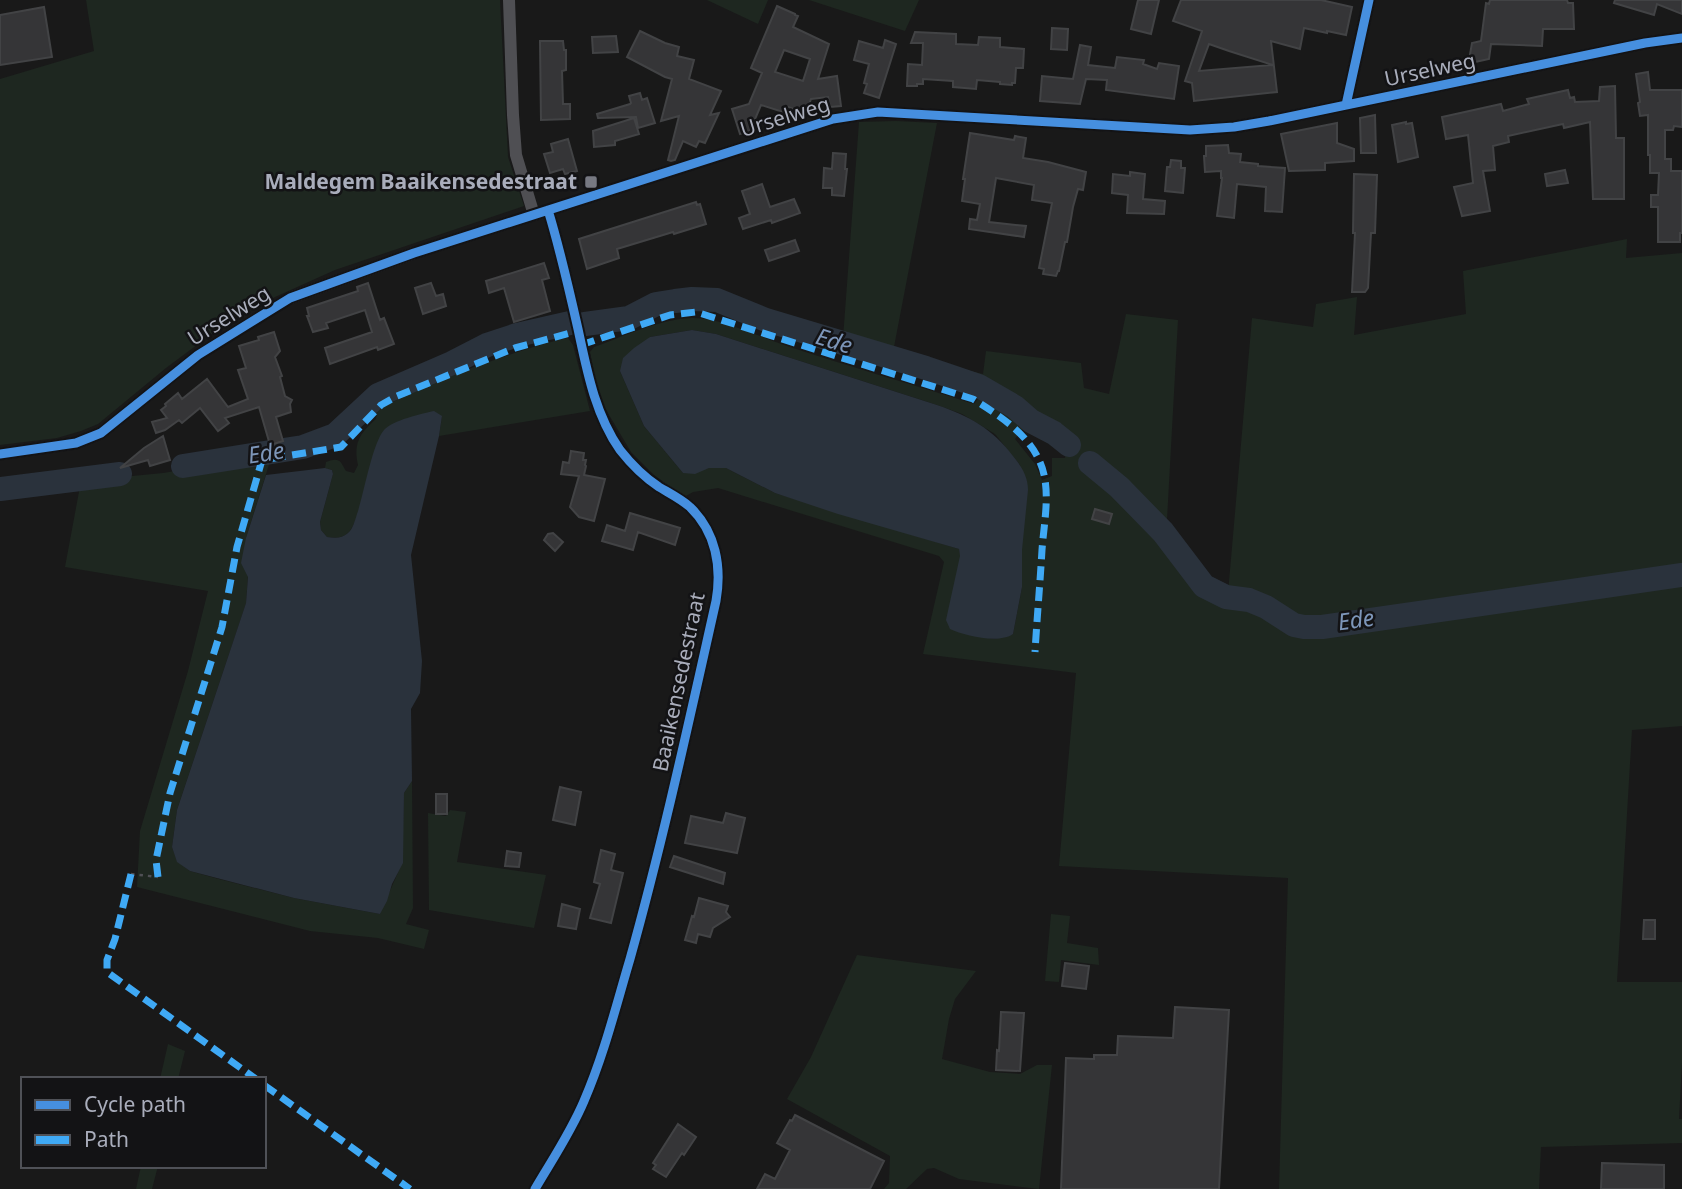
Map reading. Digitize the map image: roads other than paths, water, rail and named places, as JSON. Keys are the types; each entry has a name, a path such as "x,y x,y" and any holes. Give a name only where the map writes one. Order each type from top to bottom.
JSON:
{"street":[{"path":"509,0 516,155 534,215"},
{"path":"1346,105 1369,0"},
{"name":"Urselweg","path":"0,454 75,443 101,433 198,355 290,298 414,253 833,119 878,112 1190,130 1234,127 1645,43 1682,38"},
{"name":"Baaikensedestraat","path":"535,1189 583,1103 610,1028 664,828 719,577 715,546 697,515 689,506 644,476 634,466 614,441 601,415 591,388 548,210"}],"waterway":[{"name":"Ede","path":"585,324 629,318 656,304 692,299 717,300 766,320 979,386 1015,407 1031,421 1054,433 1069,445"},
{"name":"Ede","path":"183,466 303,447 335,435 378,395 487,345 570,323"},
{"name":"Ede","path":"1090,463 1119,487 1163,532 1204,586 1226,597 1249,600 1266,607 1294,625 1304,627 1322,627 1682,575"},
{"name":"Ede","path":"0,489 120,474"}],"place":[{"name":"Maldegem Baaikensedestraat","path":"591,182"}]}
